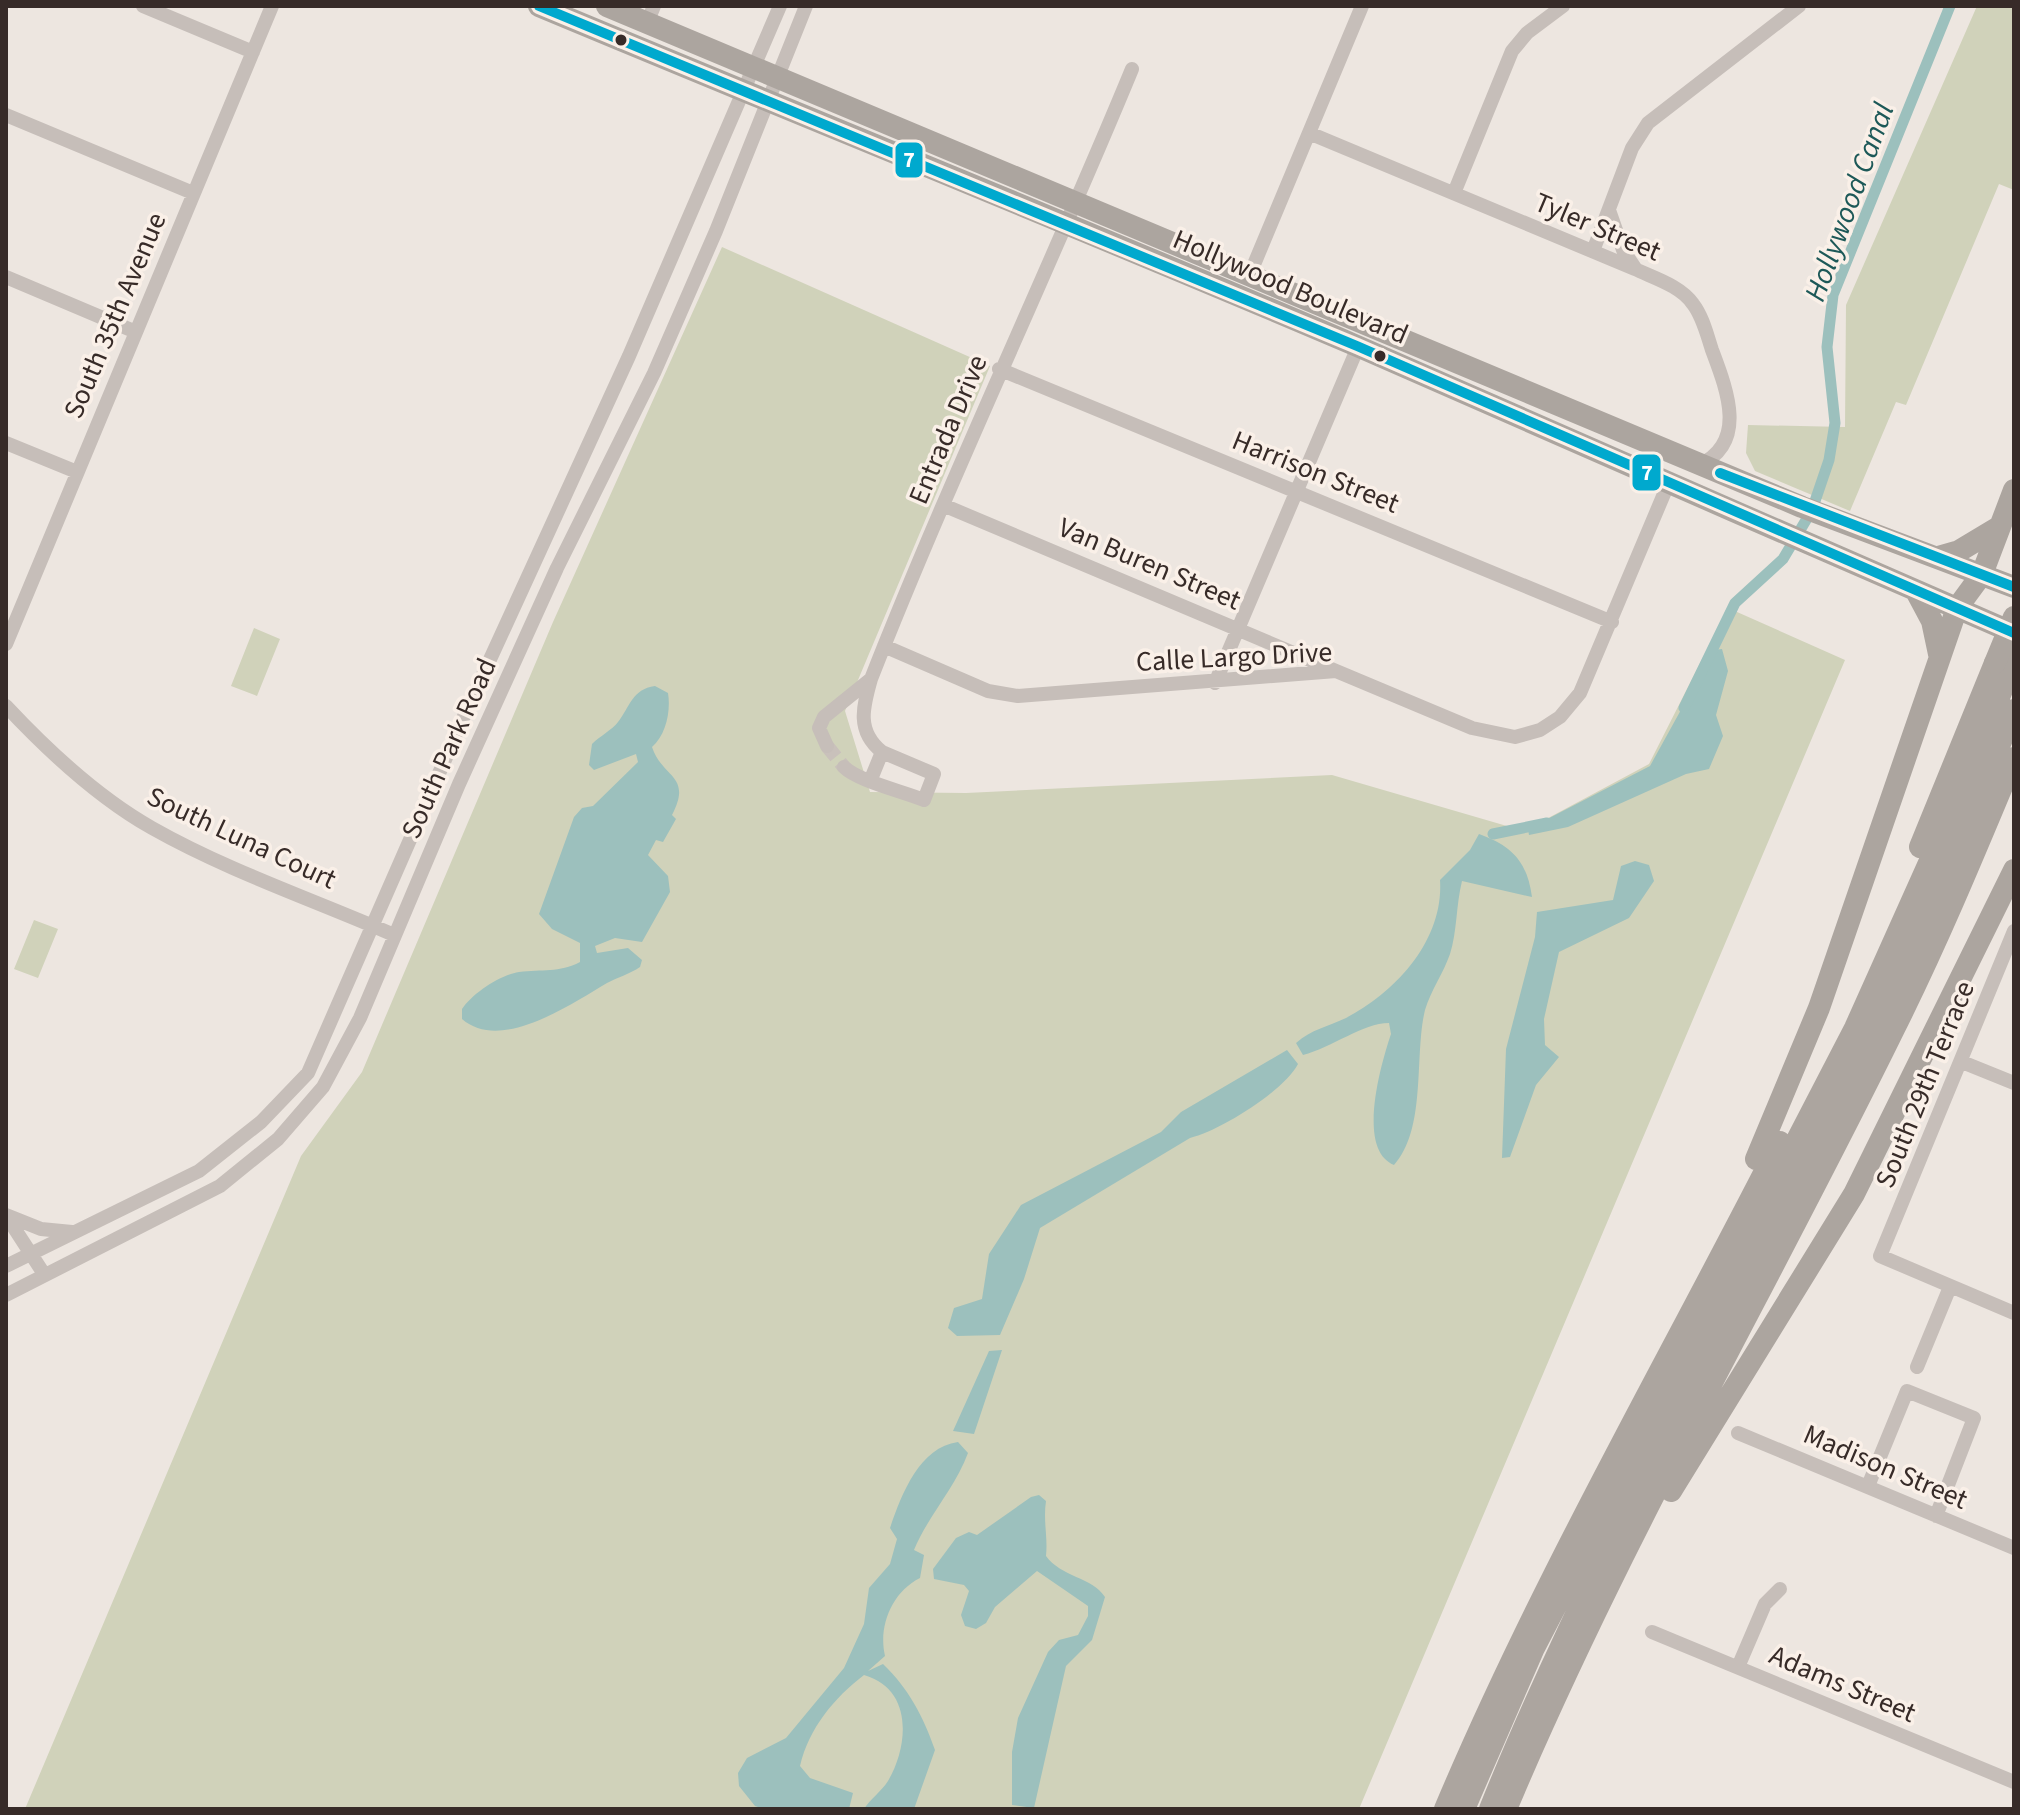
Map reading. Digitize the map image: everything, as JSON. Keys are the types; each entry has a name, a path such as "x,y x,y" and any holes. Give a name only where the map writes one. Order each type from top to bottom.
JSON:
{"highway":[{"name":"Hollywood Boulevard","path":"539,6 1066,223 1700,496 1804,525 1853,528 2014,587"},
{"name":"Hollywood Boulevard","path":"607,6 650,14 753,70 1075,200 1699,465 1916,591 2014,633"},
{"path":"1272,310 1321,322 1341,313"},
{"path":"1358,347 1374,341 1407,341"},
{"path":"1725,1243 1819,1008 1957,608 1982,574 2014,490"},
{"path":"1938,557 1959,551 1999,527"},
{"path":"1916,591 1932,621 1940,660"},
{"path":"1464,1809 1533,1650 1855,1028 1946,825 2006,665 2014,617"},
{"path":"1445,1809 1493,1696 1545,1589 1849,1006 2006,665"},
{"path":"1490,1809 1530,1711 1577,1609 1881,1017 2014,710"},
{"path":"1506,1809 1547,1713 1632,1538 1895,1028 2014,758"},
{"path":"1632,1538 1679,1481 1854,1194 2014,870"}],"street":[{"path":"143,6 253,52"},
{"name":"South 35th Avenue","path":"6,644 272,6"},
{"name":"South Park Road","path":"6,1266 199,1171 240,1141 308,1073 646,317 780,6"},
{"name":"South Park Road","path":"6,1295 220,1186 278,1139 323,1087 339,1061 557,568 673,329 806,6"},
{"path":"1250,274 1362,6"},
{"path":"1454,193 1512,51 1527,33 1563,6"},
{"path":"1593,251 1632,148 1648,123 1799,6"},
{"name":"Entrada Drive","path":"862,713 884,646 999,369 1132,69"},
{"path":"6,115 193,193"},
{"name":"Tyler Street","path":"1309,133 1635,269 1676,289 1693,302 1726,389 1729,432 1717,456 1699,465"},
{"path":"1609,210 1623,250 1635,269"},
{"path":"6,277 136,332"},
{"path":"646,317 673,329"},
{"path":"1215,683 1358,347"},
{"name":"Harrison Street","path":"999,369 1612,622"},
{"path":"6,443 77,472"},
{"name":"Calle Largo Drive","path":"884,646 988,691 1018,696 1215,683 1336,671 1472,728 1515,737 1540,730 1560,717 1580,693 1669,482"},
{"name":"Van Buren Street","path":"943,505 1336,671"},
{"path":"827,746 819,728 824,717 871,679"},
{"path":"839,703 862,713 873,744 882,752 934,774 924,800 871,779 853,776 844,767"},
{"name":"South Luna Court","path":"6,706 42,744 91,787 151,828 394,935"},
{"path":"871,779 882,752"},
{"name":"South 29th Terrace","path":"1950,1287 1880,1256 2014,931"},
{"path":"1962,1062 2014,1083"},
{"path":"6,1216 39,1229 77,1232"},
{"path":"6,1216 44,1274"},
{"path":"1917,1367 1950,1287 2014,1313"},
{"path":"1868,1486 1907,1391 1974,1418 1936,1516"},
{"name":"Madison Street","path":"1738,1433 2014,1548"},
{"path":"1738,1667 1765,1604 1780,1589"},
{"name":"Adams Street","path":"1652,1632 2014,1782"}],"green space":[{"path":"1977,6 2014,6 2014,190 1999,184 1906,405 1896,402 1850,511 1755,471 1746,453 1748,425 1845,427 1846,305"},
{"path":"722,247 990,366 845,711 870,792 966,793 1332,775 1524,831 1649,764 1728,608 1845,660 1359,1809 25,1809 301,1156 362,1072 553,622"},
{"path":"254,628 280,639 257,696 231,686"},
{"path":"34,920 58,929 38,978 14,969"}],"water":[{"path":"1722,649 1728,671 1716,715 1723,736 1709,769 1686,774 1568,827 1529,835 1528,829 1650,766 1714,650"},
{"path":"655,686 668,693 669,707 664,729 652,747 678,784 679,792 672,815 676,819 663,842 656,840 648,855 668,876 670,892 642,942 615,938 595,946 597,953 628,948 642,960 640,967 536,1022 496,1031 478,1028 462,1019 462,1009 488,986 512,974 558,969 580,962 580,943 552,929 539,914 574,817 582,808 593,806 638,762 636,754 594,770 589,765 592,744 615,725 636,695"},
{"path":"1479,834 1516,856 1530,884 1532,897 1462,881 1450,954 1425,1010 1411,1132 1394,1165 1383,1156 1376,1142 1374,1125 1374,1105 1391,1034 1389,1023 1369,1027 1303,1055 1296,1043 1365,1007 1399,979 1425,943 1434,923 1440,880 1470,850"},
{"path":"1635,861 1649,865 1654,881 1629,918 1559,952 1544,1019 1545,1045 1559,1057 1536,1085 1510,1157 1502,1158 1506,1049 1535,937 1537,912 1613,900 1621,866"},
{"path":"1287,1050 1298,1064 1291,1075 1266,1097 1218,1127 1190,1138 1040,1228 1024,1279 1000,1335 957,1336 948,1328 954,1308 982,1299 989,1254 1021,1205 1161,1132 1181,1112"},
{"path":"1002,1350 974,1434 953,1431 989,1351"},
{"path":"958,1442 968,1453 914,1550 924,1555 920,1578 902,1592 889,1611 884,1633 885,1656 868,1671 883,1664 892,1673 914,1704 935,1750 914,1809 864,1809 888,1781 903,1735 899,1705 891,1692 880,1682 864,1675 824,1715 810,1739 800,1766 810,1778 853,1793 849,1809 764,1809 755,1806 739,1786 738,1773 747,1758 786,1738 844,1668 864,1624 869,1588 890,1564 897,1539 890,1528 906,1488 932,1453"},
{"path":"1039,1495 1046,1501 1046,1556 1052,1563 1092,1585 1105,1597 1092,1640 1066,1666 1034,1808 1012,1805 1012,1752 1018,1718 1048,1652 1059,1640 1078,1635 1088,1616 1088,1606 1037,1571 995,1607 986,1623 976,1629 965,1626 961,1615 969,1591 964,1585 934,1579 933,1569 956,1538 969,1532 977,1535 1031,1497"}],"waterway":[{"name":"Hollywood Canal","path":"1684,708 1735,603 1783,559 1812,510 1829,460 1835,423 1827,347 1833,295 1950,6"},
{"name":"Hollywood Canal","path":"1493,834 1547,823"}],"tunnel":[{"path":"827,746 844,767"}],"transit line":[{"name":"7","path":"539,6 1357,346 2014,633"},
{"name":"7","path":"1720,473 2014,587"}]}
